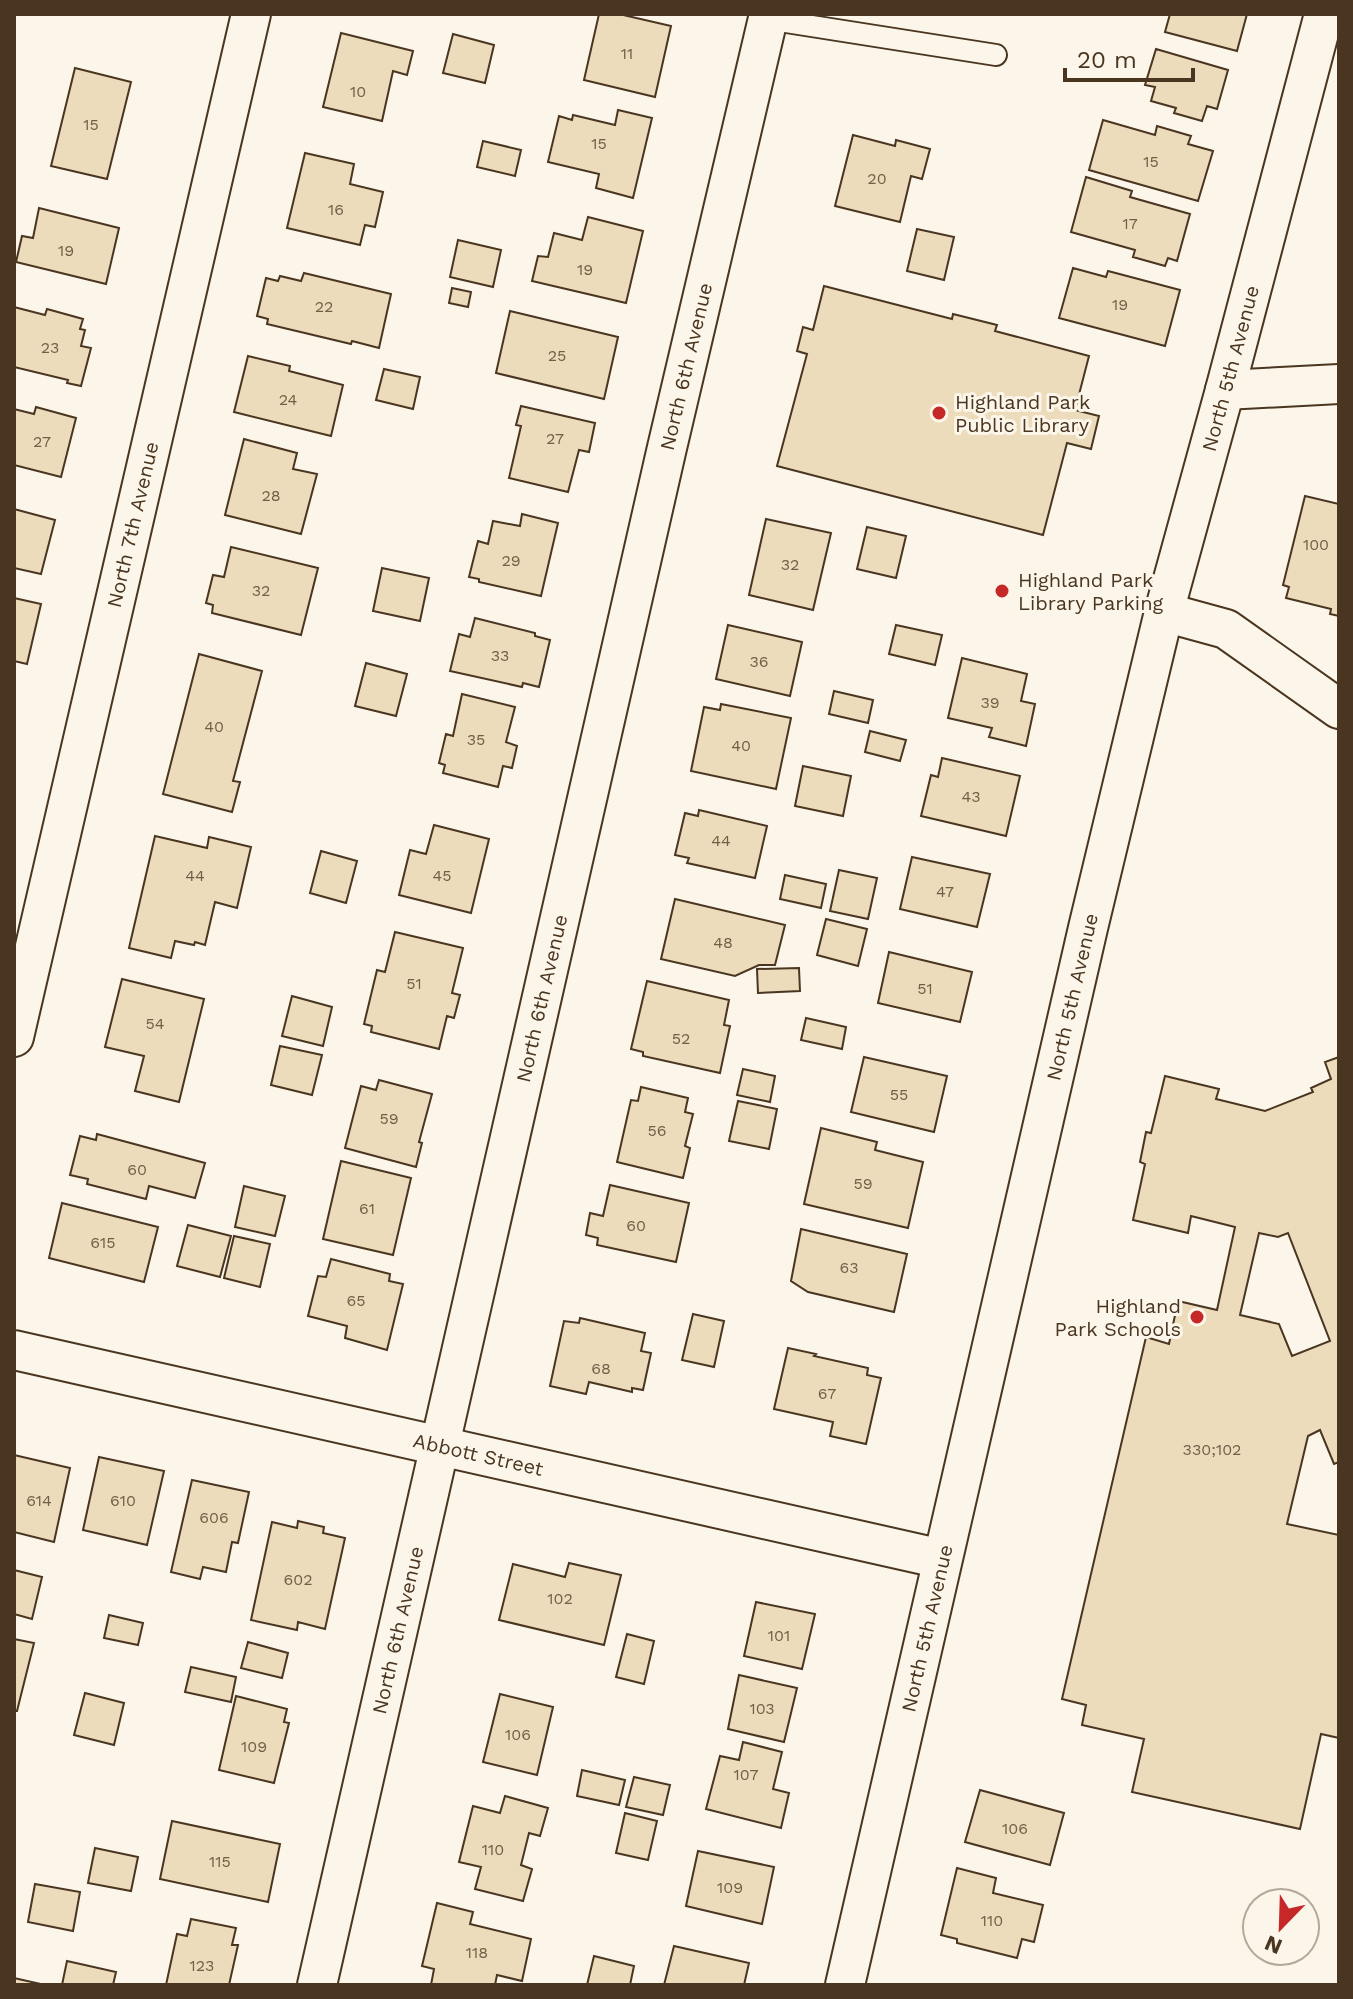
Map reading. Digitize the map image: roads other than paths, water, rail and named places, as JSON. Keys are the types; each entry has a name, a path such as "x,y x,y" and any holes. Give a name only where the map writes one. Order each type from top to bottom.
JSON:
{"street":[{"name":"North 7th Avenue","path":"14,1037 251,14"},
{"name":"North 5th Avenue","path":"845,1985 1088,928 1164,612 1324,14"},
{"name":"North 6th Avenue","path":"317,1985 768,17"},
{"path":"1225,390 1339,384"},
{"path":"1164,612 1226,629 1339,709"},
{"name":"Abbott Street","path":"14,1350 942,1559"}],"lane":[{"path":"768,17 996,55"}],"place":[{"name":"Highland Park Public Library","path":"939,413"},
{"name":"Highland Park Library Parking","path":"1002,591"},
{"name":"Highland Park Schools","path":"1197,1317"}]}
